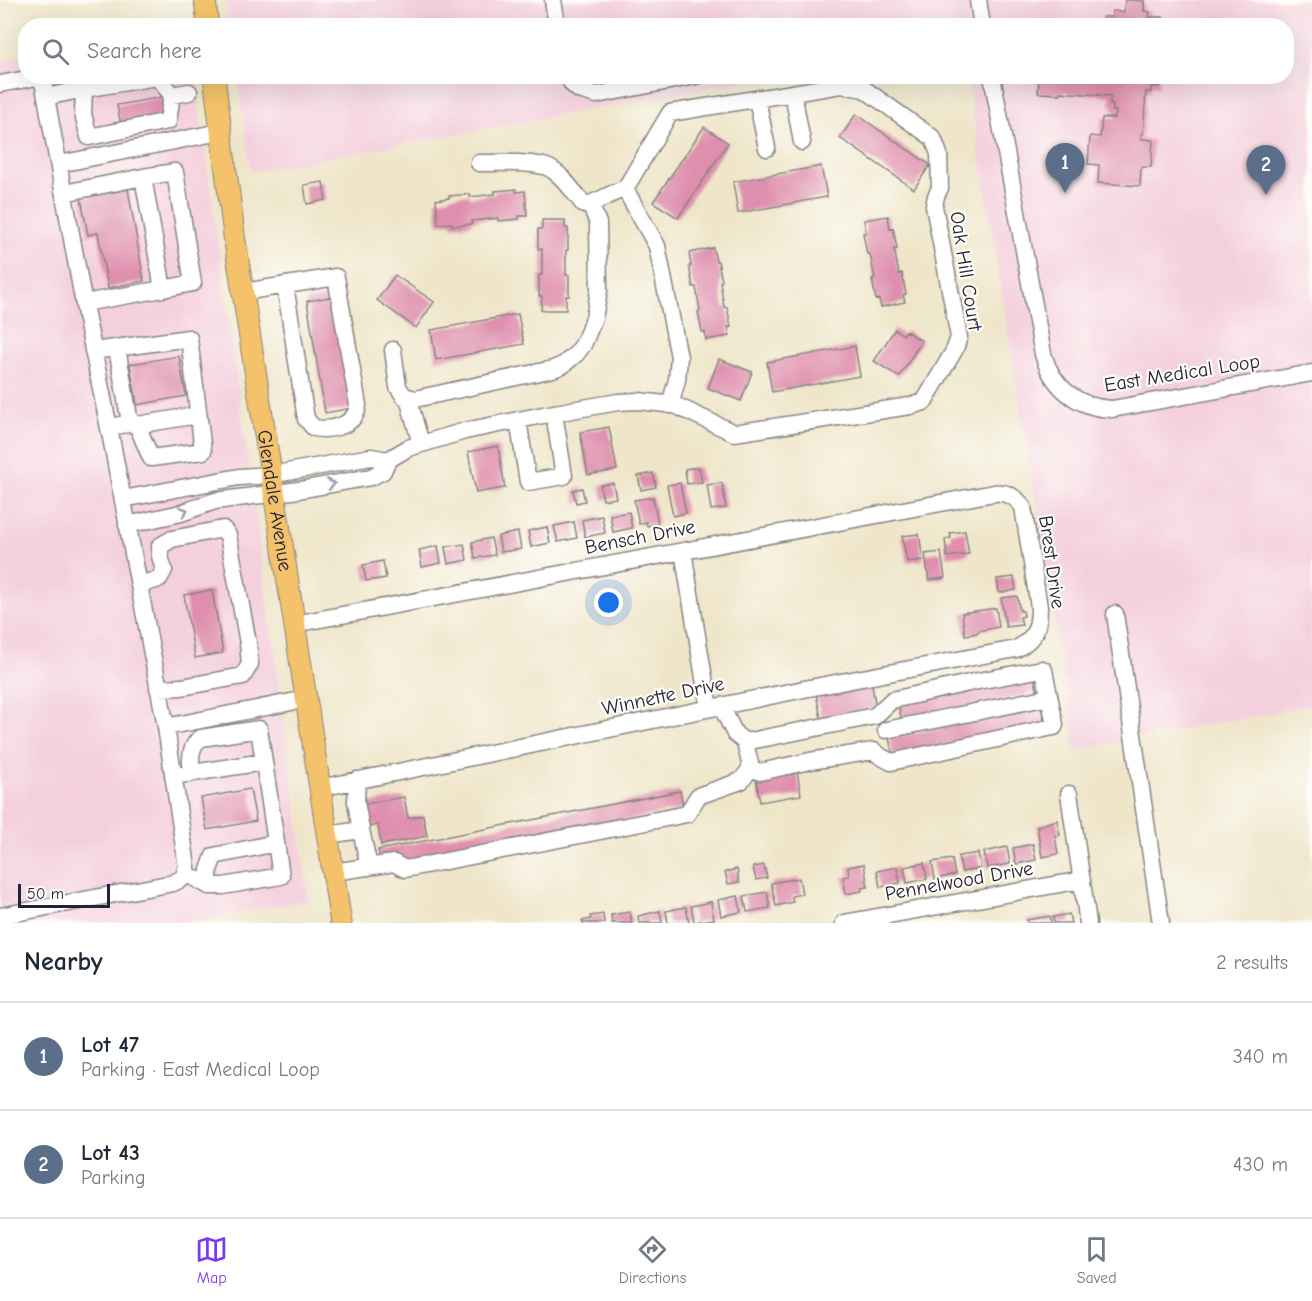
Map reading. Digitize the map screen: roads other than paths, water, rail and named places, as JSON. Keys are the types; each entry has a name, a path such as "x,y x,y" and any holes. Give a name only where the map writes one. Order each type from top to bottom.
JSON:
{"main road":[{"path":"205,0 207,18"},
{"name":"Glendale Avenue","path":"215,84 243,292 341,923"}],"street":[{"path":"553,0 556,18"},
{"path":"978,0 978,18"},
{"path":"0,84 18,81"},
{"path":"0,916 173,883 183,878 187,867 166,727 43,84"},
{"path":"46,97 114,84"},
{"path":"84,89 83,114 89,137 168,121 180,94 166,84"},
{"path":"572,84 579,90 596,95 654,84"},
{"name":"East Medical Loop","path":"993,84 1043,354 1051,375 1060,387 1072,397 1086,404 1096,408 1112,409 1312,373"},
{"name":"Oak Hill Court","path":"272,484 371,477 382,471 388,460 408,448 421,444 465,431 618,402 639,401 677,406 734,433 924,402 955,349 959,337 934,206 940,188 939,154 933,138 864,89 841,85 670,113 625,189"},
{"path":"793,93 802,142"},
{"path":"757,99 766,148"},
{"path":"59,164 220,132"},
{"path":"479,163 532,164 549,167 560,176 584,205 625,189 657,246 679,357 677,380 670,405"},
{"path":"64,193 175,172 193,283 84,303"},
{"path":"143,177 163,289"},
{"path":"393,350 398,387 404,396 415,399 553,369 563,364 583,345 594,318 598,291 598,223 591,204"},
{"path":"243,292 285,285 336,277 358,405 358,413 343,426 323,430 314,428 306,419 285,285"},
{"path":"93,351 189,338 203,451 151,458 134,424 117,348"},
{"path":"408,398 421,444"},
{"path":"518,420 528,482 564,476 554,413"},
{"path":"109,427 198,415"},
{"path":"123,499 239,477 272,484"},
{"path":"127,525 181,513 272,484"},
{"name":"Bensch Drive","path":"294,624 994,493"},
{"name":"Brest Drive","path":"994,493 1008,494 1018,500 1023,507 1039,607 1036,631 1025,644 1016,649"},
{"path":"139,585 159,579 164,570 160,546 172,539 222,529 228,535 250,664 243,676 182,687 158,688"},
{"path":"682,551 715,707 735,734 745,742 751,768"},
{"path":"1115,614 1161,923"},
{"name":"Winnette Drive","path":"320,788 715,707 1016,649"},
{"path":"745,742 875,716 892,700 978,681 1044,670 1054,727 891,762 874,751 760,772 751,768"},
{"path":"886,730 1049,697"},
{"path":"166,727 306,699"},
{"path":"883,758 886,730 885,707"},
{"path":"185,873 209,886 223,886 281,876 259,729 201,738 194,743 191,774"},
{"path":"173,776 264,762"},
{"path":"333,872 394,863 405,868 687,814 698,796 741,781 751,768"},
{"path":"357,780 357,802 369,867"},
{"path":"1069,794 1088,923"},
{"path":"327,835 361,830"},
{"path":"209,886 209,870 214,856 276,843"},
{"name":"Pennelwood Drive","path":"844,923 1082,879"}],"place":[{"name":"Lot 47","path":"1065,193"},
{"name":"Lot 43","path":"1266,195"}]}
